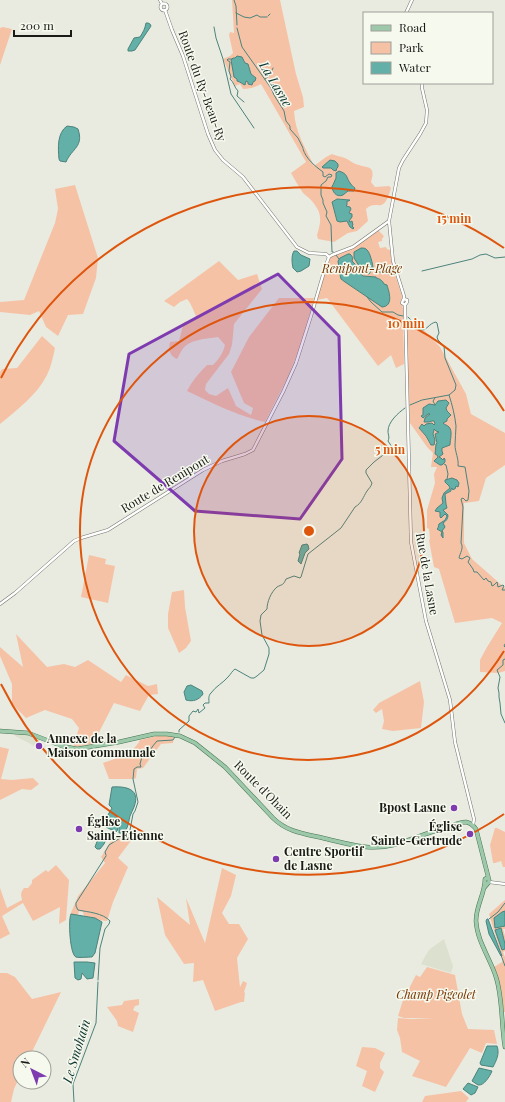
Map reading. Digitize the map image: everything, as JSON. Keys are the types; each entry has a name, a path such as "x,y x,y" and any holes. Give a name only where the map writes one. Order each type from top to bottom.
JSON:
{"main road":[{"name":"Route d'Ohain","path":"0,731 31,734 62,746 77,749 128,741 156,734 170,734 184,737 195,743 219,761 281,825 294,832 355,846 375,847 394,844 461,823 471,824"},
{"path":"471,824 476,831 489,881 484,888 477,907 477,926 496,977 505,1047"}],"street":[{"name":"Route du Ry-Beau-Ry","path":"160,0 162,4 166,5 167,7 165,10 183,56 208,134 218,154 244,177 297,247 308,253 326,254 329,257"},
{"path":"406,12 412,0"},
{"path":"380,227 389,225 399,168 426,123 427,110 422,84"},
{"path":"329,257 353,247 389,221"},
{"name":"Rue de la Lasne","path":"389,225 394,265 404,299 402,302 405,305 411,542 426,621 450,700 455,742 473,817 471,824"},
{"name":"Route de Renipont","path":"0,604 15,594 74,542 81,538 108,530 203,470 252,450 283,392 296,363 329,257"},
{"path":"489,881 505,884"}],"highlighted area":[{"path":"278,274 339,336 342,459 300,519 195,511 114,441 129,354"}],"shaded area":[{"path":"15,734 29,735 40,740 35,747 15,736"},
{"path":"444,939 453,966 451,973 421,964 430,949"}],"green space":[{"path":"232,0 280,0 296,74 303,97 304,107 294,111 296,126 314,166 332,154 346,158 357,165 371,169 373,174 371,182 375,187 389,186 391,188 385,202 380,205 370,206 366,209 368,221 357,231 348,233 334,242 318,239 317,235 320,224 319,212 310,199 303,193 291,173 306,162 261,84 253,88 246,89 243,89 240,84 235,86 223,59 233,53 229,35 230,32 234,33","holes":["336,178 348,178 350,184 355,188 355,190 348,191 343,195 332,186 336,187 334,186","337,199 346,199 349,201 347,201 346,206 350,207 349,213 351,214 349,221 352,221 351,229 347,221 337,221 332,202"]},
{"path":"3,27 12,29 0,65 0,28"},
{"path":"75,185 98,258 96,278 83,314 68,315 58,336 46,327 39,311 30,315 0,312 0,302 24,300 55,223 58,209 55,189"},
{"name":"Renipont-Plage","path":"378,230 384,236 382,241 378,242 380,248 386,247 390,250 392,265 402,296 404,364 396,368 391,355 378,366 327,298 317,300 325,270 331,257 352,248 353,249"},
{"path":"219,261 238,280 257,274 262,289 234,324 232,345 229,354 206,384 205,390 209,394 216,396 228,388 236,406 251,415 253,408 244,403 231,372 249,337 279,298 314,298 302,342 288,377 265,422 235,413 187,391 193,380 207,365 213,365 223,351 225,345 218,337 198,340 185,346 177,359 170,352 170,342 179,341 184,322 192,320 196,316 187,299 174,307 164,301"},
{"path":"406,329 424,330 440,347 466,394 471,414 505,433 505,465 486,478 479,501 464,503 464,543 472,559 505,588 505,671 498,673 480,672 480,660 502,623 492,618 455,623 439,569 434,567 429,540 429,529 427,528 427,510 435,483 434,474 437,467 431,467 433,453 410,423","holes":["446,400 449,403 446,408 447,411 451,414 443,423 448,427 451,436 448,445 442,448 439,457 443,460 442,464 440,465 435,462 438,457 436,448 439,432 434,429 434,444 430,444 419,427 422,424 424,426 426,424 435,424 433,421 430,422 425,419 430,414 429,413 422,416 423,408 429,404 435,404 438,401","452,478 457,480 459,483 458,486 456,485 455,489 453,488 451,491 445,493 447,508 443,510 448,516 447,520 443,523 444,525 441,524 441,530 443,529 442,532 438,527 447,516 445,514 441,518 440,512 438,511 444,502 442,499 444,493 450,488 445,482 447,479"]},
{"path":"42,336 55,348 47,375 32,396 0,424 0,372 2,369 17,368"},
{"path":"89,555 106,559 105,564 115,566 108,603 81,597"},
{"path":"184,590 185,607 191,641 186,648 179,653 168,628 168,614 172,592"},
{"path":"16,634 47,667 64,664 75,667 88,660 121,682 126,675 148,686 157,684 158,694 149,695 140,711 114,703 93,744 73,747 79,728 72,719 45,710 26,718 12,704 12,684 0,656 0,647 23,667"},
{"path":"420,681 424,702 421,728 393,731 382,729 384,721 382,709 376,713 373,710 379,703"},
{"path":"161,735 174,737 173,743 161,744 143,768 137,769 136,778 109,779 103,763 129,752 140,740"},
{"path":"0,747 9,749 1,779 12,780 33,778 39,784 31,790 22,789 0,800"},
{"path":"495,828 505,832 505,867 503,867 501,861 493,863 490,845"},
{"path":"129,830 133,838 118,858 128,867 113,902 107,921 84,916 83,912 79,911 78,915 70,915 78,896 105,863 101,857 113,837 121,837"},
{"path":"56,865 69,880 66,920 59,924 60,907 33,921 23,903 2,916 10,934 0,939 0,888 7,908 22,900 22,891 24,888 28,888 32,883 32,880 46,870 48,872"},
{"path":"222,868 236,875 231,896 222,913 229,924 239,924 248,939 237,958 240,987 243,981 247,983 244,992 244,1002 215,1011 203,980 193,982 194,963 184,964 165,935 157,897 190,925 186,898 205,943"},
{"path":"505,900 505,911 502,912 501,927 505,926 505,929 503,929 505,944 501,928 495,930 502,950 505,949 503,952 505,957 504,1012 501,992 494,967 502,962 503,958 489,914"},
{"name":"Champ Pigeolet","path":"427,967 455,975 462,1014 468,1029 494,1030 497,1044 486,1043 482,1053 470,1048 446,1087 412,1076 420,1061 402,1052 397,1030 398,1018 411,1019 434,1018 404,1018 398,1016 403,1000 416,975 420,977"},
{"path":"0,973 7,973 15,977 32,999 61,992 33,1050 12,1050 12,1090 14,1090 11,1102 0,1102"},
{"path":"139,999 139,1005 135,1006 133,1010 139,1013 133,1032 118,1026 117,1021 107,1007 122,1005 124,1001"},
{"path":"362,1047 375,1048 385,1053 380,1063 380,1068 384,1072 375,1092 362,1086 367,1071 356,1066"},
{"path":"461,1091 469,1098 466,1102 422,1102 425,1096"}],"water":[{"path":"146,23 150,24 151,26 135,50 128,51 134,38 140,37"},
{"path":"237,56 242,57 245,63 248,64 251,74 256,78 252,85 248,84 246,81 244,85 237,81 234,77 231,60"},
{"path":"67,126 78,129 80,140 66,162 60,161 59,159 58,146 61,133"},
{"path":"330,160 335,161 338,164 336,171 331,168 322,167"},
{"path":"339,171 345,175 355,188 354,191 348,191 341,196 335,194 332,186 336,178 336,173"},
{"path":"337,199 350,200 347,201 346,206 350,207 351,209 349,213 352,214 352,217 349,221 352,221 353,229 347,221 337,221 332,202"},
{"path":"361,248 367,249 371,259 373,268 369,274 363,272 354,258 354,252"},
{"path":"294,251 297,251 301,255 310,259 309,266 297,272 293,268 292,264"},
{"path":"348,254 352,256 352,261 363,276 376,277 387,285 390,298 386,306 382,307 341,279 338,261 340,258"},
{"path":"446,400 449,403 446,408 447,411 451,415 447,421 443,423 450,429 451,436 450,445 442,448 443,454 439,457 443,460 444,458 445,462 440,465 434,461 438,457 435,454 437,443 435,434 439,432 434,429 433,434 435,440 434,445 431,445 419,428 422,424 424,426 426,424 435,424 434,421 424,422 425,418 430,414 423,418 421,416 423,415 423,408 429,404 435,405 438,401"},
{"path":"452,478 457,480 459,483 458,487 456,486 453,490 452,488 451,491 445,494 447,508 443,510 448,515 448,518 443,523 445,527 442,531 443,538 441,535 442,532 437,529 439,524 445,520 447,516 445,514 441,518 440,512 435,511 443,503 442,498 444,493 450,488 445,480"},
{"path":"307,544 309,549 305,553 301,564 298,561 299,553 302,545"},
{"path":"191,685 202,691 203,694 200,698 191,701 186,700 184,692 187,686"},
{"path":"112,787 127,788 134,792 135,796 136,801 128,826 122,833 119,833 119,825 116,832 106,827 105,820 112,808 109,805"},
{"path":"107,833 109,837 100,849 97,849 95,847 99,836 105,836"},
{"path":"505,911 505,926 495,928 494,918"},
{"path":"71,914 95,918 102,922 95,953 92,957 76,957 74,955 70,937"},
{"path":"487,919 502,956 489,934 486,921"},
{"path":"501,928 505,944 505,949 502,950 495,930"},
{"path":"74,962 95,963 93,978 87,979 82,973 81,979 78,980 75,978"},
{"path":"487,1046 497,1046 498,1049 498,1055 493,1067 481,1065 480,1063"},
{"path":"479,1068 492,1071 485,1082 478,1085 472,1081"},
{"path":"468,1083 478,1087 475,1093 471,1095 463,1089"}],"waterway":[{"name":"La Lasne","path":"234,0 236,6 237,25"},
{"path":"236,13 250,18 257,15 260,17 267,17"},
{"path":"214,27 231,94 254,128"},
{"name":"La Lasne","path":"237,28 242,47 271,88 284,111 286,121 290,126 290,129 298,138 303,148"},
{"path":"232,59 227,60 230,62 230,79 238,91 237,96 244,102"},
{"path":"265,79 269,76 273,68"},
{"name":"La Lasne","path":"303,149 304,153 314,165 323,172 323,176 325,177 329,174 332,175 331,177 328,177 321,185 321,195 327,212 326,216 331,225 333,252"},
{"path":"422,271 472,259 480,255 486,254 495,258 505,257"},
{"name":"La Lasne","path":"336,255 339,259"},
{"path":"372,270 377,272"},
{"path":"379,272 395,275"},
{"name":"La Lasne","path":"367,297 382,312 393,312 403,316"},
{"name":"La Lasne","path":"408,317 420,330 436,322 437,323 439,333 437,337 444,346 445,358 456,385 455,390 449,395 456,426 455,448 458,466 465,467 469,491 468,500 466,501 463,498 461,499 463,507 462,550 459,558 462,559 467,556 470,558 468,562 474,572 477,572 484,580 486,578 491,582 492,586 497,582 498,587 503,585 502,590 505,590"},
{"name":"Le Smohain","path":"410,405 422,400 449,395"},
{"name":"Le Smohain","path":"435,398 433,401 435,405"},
{"name":"Le Smohain","path":"179,732 179,730 189,721 189,716 193,711 196,712 198,709 199,713 205,708 203,705 205,703 209,703 210,694 235,669 251,678 254,678 264,670 269,654 269,648 262,635 260,621 261,615 267,609 271,594 277,587 283,584 286,579 294,576 301,577 308,554 341,528 355,507 361,502 372,483 366,473 366,470 391,449 392,447 388,441 388,428 399,412 405,408"},
{"path":"444,464 446,465 448,474 447,479"},
{"name":"La Lasne","path":"505,659 503,660 503,665 497,670 500,677 498,688 501,714 505,723"},
{"name":"Le Smohain","path":"106,855 105,852 109,845 130,830 133,814 138,802 133,779 134,769 141,767 140,764 143,753 151,751 152,747 157,741 173,740 175,737"},
{"name":"Le Smohain","path":"98,980 100,948 105,929 110,921 103,916 78,910 76,903 106,856"},
{"name":"La Lasne","path":"489,919 498,912 505,903"},
{"name":"La Lasne","path":"501,955 505,966"},
{"name":"Le Smohain","path":"74,1102 73,1084 96,1023 98,982"}],"place":[{"name":"Annexe de la Maison communale","path":"39,746"},
{"name":"Bpost Lasne","path":"454,808"},
{"name":"Église Saint-Etienne","path":"79,829"},
{"name":"Église Sainte-Gertrude","path":"470,834"},
{"name":"Centre Sportif de Lasne","path":"276,859"}]}
